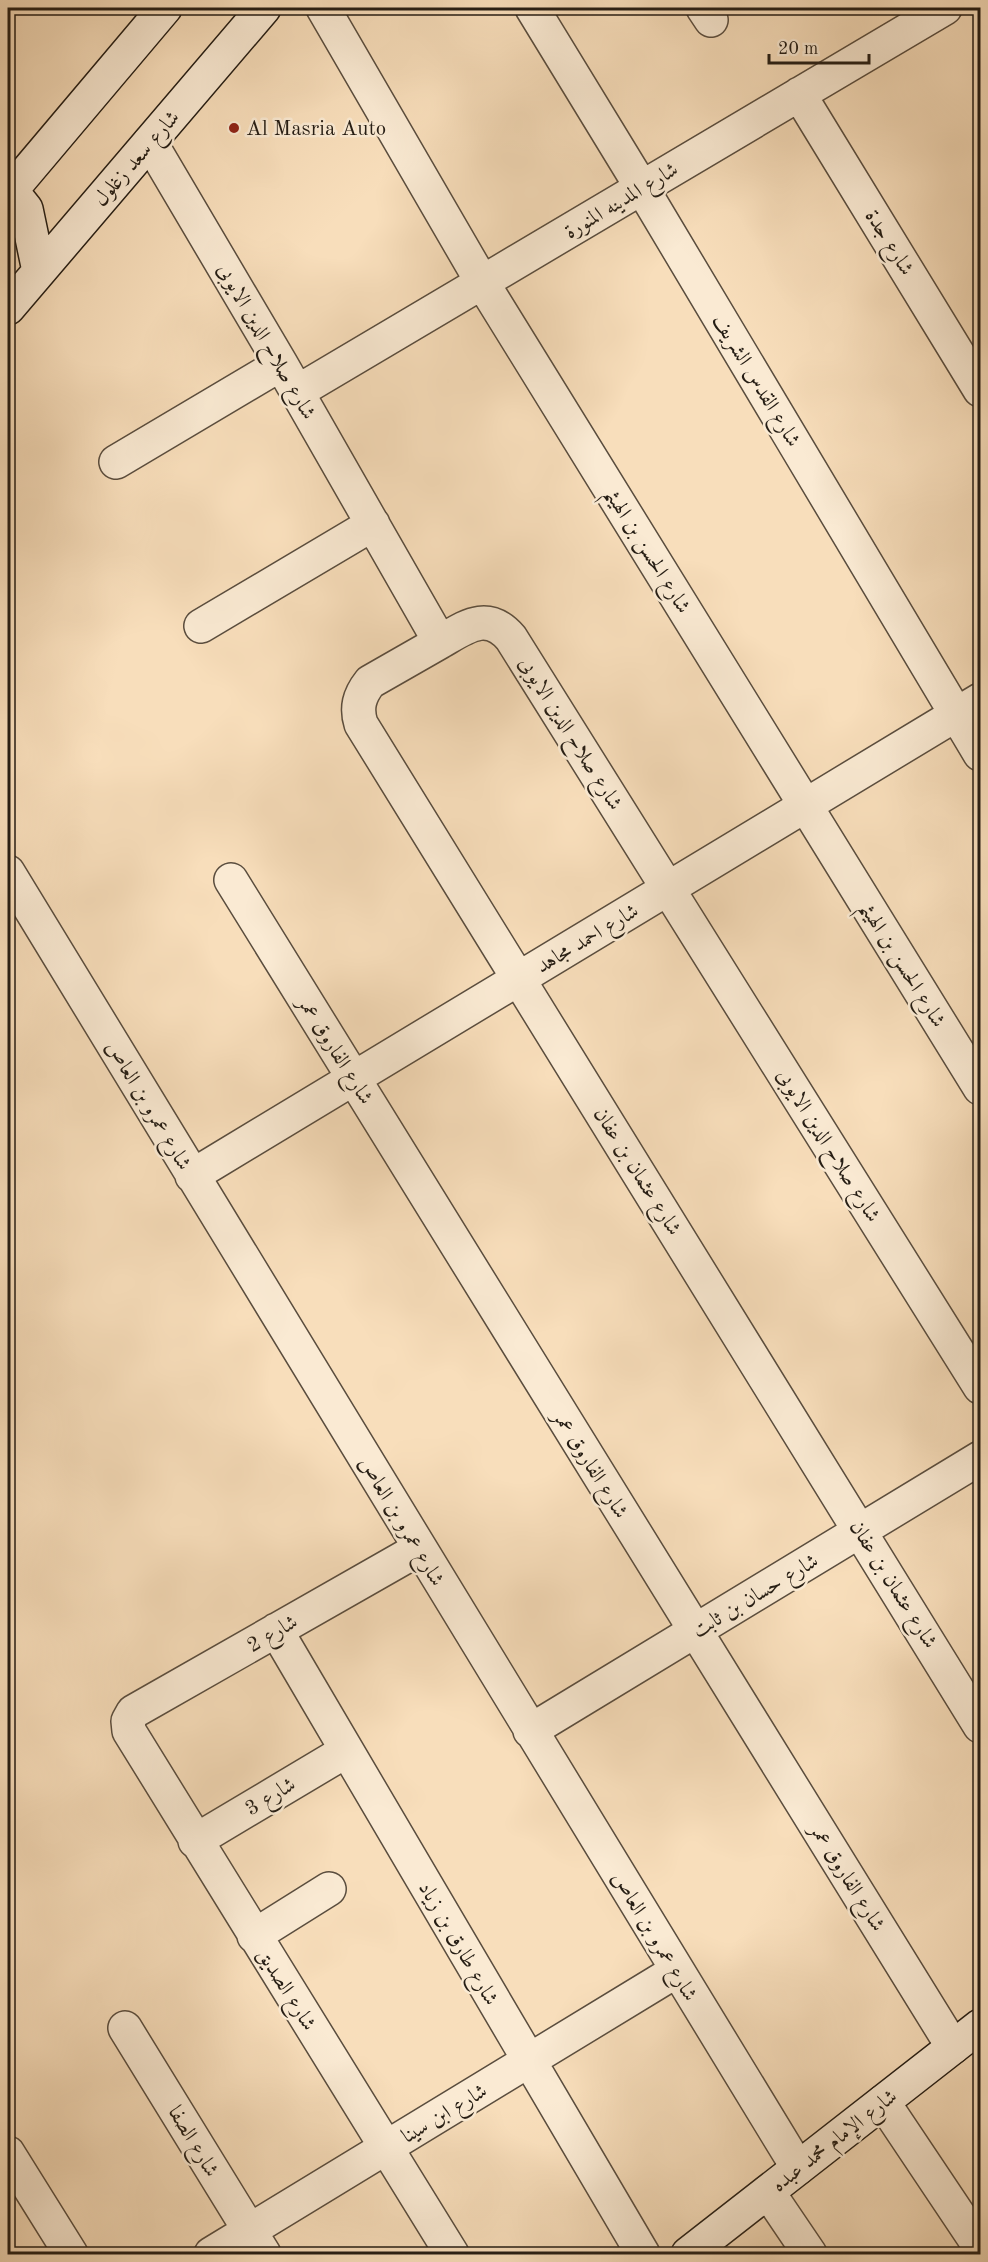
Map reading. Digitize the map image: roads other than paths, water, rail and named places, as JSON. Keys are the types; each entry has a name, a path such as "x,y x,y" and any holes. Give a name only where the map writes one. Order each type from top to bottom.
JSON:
{"street":[{"path":"19,292 26,209 18,199 8,195 165,8"},
{"name":"شارع سعد زغلول","path":"19,292 264,8"},
{"name":"شارع الحسن بن الهيثم","path":"323,8 482,282 981,1088"},
{"name":"شارع القدس الشريف","path":"532,8 642,188 968,707 981,754"},
{"name":"شارع المدينه المنورة","path":"297,392 945,8"},
{"name":"شارع جدة","path":"799,94 981,390"},
{"name":"شارع صلاح الدين الايوبى","path":"150,142 281,364 440,642 465,627 482,622 491,623 506,632 981,1387"},
{"path":"116,462 281,364"},
{"path":"201,626 373,524"},
{"name":"شارع عثمان بن عفان","path":"440,642 369,682 362,691 359,702 358,714 361,724 981,1725"},
{"name":"شارع احمد مجاهد","path":"192,1176 968,707"},
{"name":"شارع عمرو بن العاص","path":"8,872 798,2168"},
{"name":"شارع الفاروق عمر","path":"231,880 953,2047"},
{"name":"شارع حسان بن ثابت","path":"530,1731 981,1458"},
{"name":"شارع 2","path":"128,1721 133,1712 419,1549"},
{"name":"شارع طارق بن زياد","path":"276,1630 643,2254"},
{"name":"شارع الصديق","path":"128,1721 129,1731 195,1841 452,2254"},
{"name":"شارع 3","path":"195,1841 346,1750"},
{"path":"254,1936 329,1889"},
{"name":"شارع ابن سينا","path":"211,2254 256,2243 385,2149 676,1971"},
{"name":"شارع الإمام محمد عبده","path":"695,2252 798,2168 981,2026"},
{"name":"شارع الصفا","path":"125,2028 256,2243"},
{"path":"883,2102 981,2247"},
{"path":"8,2153 71,2254"},
{"path":"768,2192 810,2254"}],"place":[{"name":"Al Masria Auto","path":"234,128"}]}
